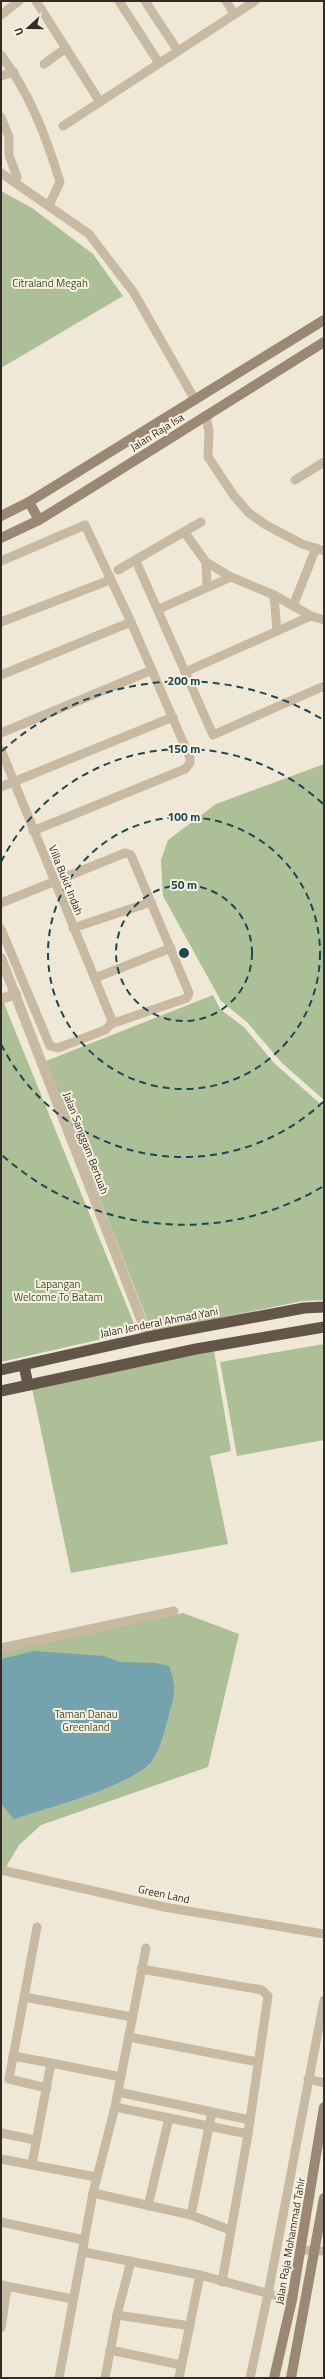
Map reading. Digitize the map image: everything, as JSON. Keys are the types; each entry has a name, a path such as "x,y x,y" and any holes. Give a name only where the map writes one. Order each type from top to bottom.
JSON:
{"highway":[{"name":"Jalan Jenderal Ahmad Yani","path":"1,1370 148,1337 304,1308 324,1307"},
{"path":"1,1391 196,1349 324,1327"},
{"path":"24,1365 28,1385"}],"main road":[{"name":"Jalan Raja Isa","path":"1,516 29,502 324,320"},
{"name":"Jalan Raja Isa","path":"1,538 39,520 324,342"},
{"path":"29,502 39,520"},
{"name":"Jalan Raja Mohammad Tahir","path":"274,2378 292,2300 324,2107"},
{"path":"290,2378 319,2250 324,2198"}],"street":[{"path":"1,16 19,1"},
{"path":"36,1 100,102"},
{"path":"119,1 159,63"},
{"path":"145,1 178,51"},
{"path":"226,1 234,14"},
{"path":"63,126 252,2"},
{"path":"44,64 66,48"},
{"path":"1,55 14,72 37,114 60,182 49,205"},
{"path":"1,76 14,72"},
{"path":"1,117 9,138 9,155 17,177 15,182"},
{"path":"1,148 9,155"},
{"path":"1,173 89,234 123,276 195,400"},
{"path":"206,415 209,432 208,457 224,485 249,513 266,525 302,544 320,550 293,606"},
{"path":"295,480 324,462"},
{"path":"118,570 185,533 201,522"},
{"path":"1,561 84,525 131,622 190,758 190,763 185,769 33,831"},
{"path":"185,533 206,562 231,577 274,595 311,616 324,620"},
{"path":"136,561 159,609 213,735 324,686"},
{"path":"206,562 207,587"},
{"path":"159,609 231,577"},
{"path":"1,622 110,580"},
{"path":"274,595 277,631"},
{"path":"185,672 311,616"},
{"path":"1,675 131,622"},
{"path":"1,733 152,670"},
{"path":"1,787 173,717"},
{"name":"Villa Bukit Indah","path":"1,750 33,831 95,978 111,1021"},
{"path":"1,903 128,853 151,902 189,993 187,998 111,1021 106,1030 58,1048 50,1046 1,929"},
{"path":"73,928 151,902"},
{"path":"95,978 171,948"},
{"name":"Jalan Sanggam Bertuah","path":"1,958 148,1337"},
{"path":"1,999 16,994"},
{"path":"1,1648 174,1611"},
{"name":"Green Land","path":"1,1870 164,1907 324,1934"},
{"path":"38,1927 8,2079 46,2088"},
{"path":"59,2378 96,2178 116,2107 146,1948"},
{"path":"141,1969 262,1990 265,1992 268,2000 248,2134 222,2282"},
{"path":"24,1997 132,2017"},
{"path":"250,2378 268,2294 324,2000"},
{"path":"129,2037 258,2062"},
{"path":"13,2056 121,2077"},
{"path":"32,2164 35,2140 51,2064"},
{"path":"308,2079 324,2083"},
{"path":"118,2092 250,2120"},
{"path":"116,2107 248,2134"},
{"path":"191,2215 212,2112"},
{"path":"148,2206 169,2118"},
{"path":"1,2134 35,2140"},
{"path":"1,2159 96,2178"},
{"path":"93,2193 191,2215 230,2230"},
{"path":"1,2222 84,2240"},
{"path":"301,2250 319,2250"},
{"path":"83,2252 200,2275 292,2300"},
{"path":"105,2378 117,2315 131,2261"},
{"path":"179,2378 200,2275"},
{"path":"1,2328 4,2286 73,2299"},
{"path":"117,2315 190,2326"},
{"path":"110,2350 181,2365"}],"green space":[{"name":"Citraland Megah","path":"1,191 32,208 93,254 123,296 1,368"},
{"path":"324,764 324,1100 282,1063 247,1022 221,1001 163,896 161,860 168,840 216,804"},
{"path":"213,995 220,1009 244,1027 274,1063 324,1107 324,1300 302,1301 152,1332 46,1061"},
{"name":"Lapangan Welcome To Batam","path":"1,996 137,1331 1,1362"},
{"path":"324,1344 324,1440 237,1456 220,1362"},
{"path":"214,1351 231,1451 210,1456 228,1544 71,1573 32,1388"},
{"name":"Taman Danau Greenland","path":"183,1613 239,1634 208,1767 41,1825 19,1845 6,1867 1,1866 1,1651"}],"water":[{"path":"34,1651 104,1656 120,1662 156,1663 169,1666 172,1674 174,1692 168,1719 160,1744 153,1759 144,1768 130,1778 90,1795 14,1819 1,1804 1,1659"}]}
